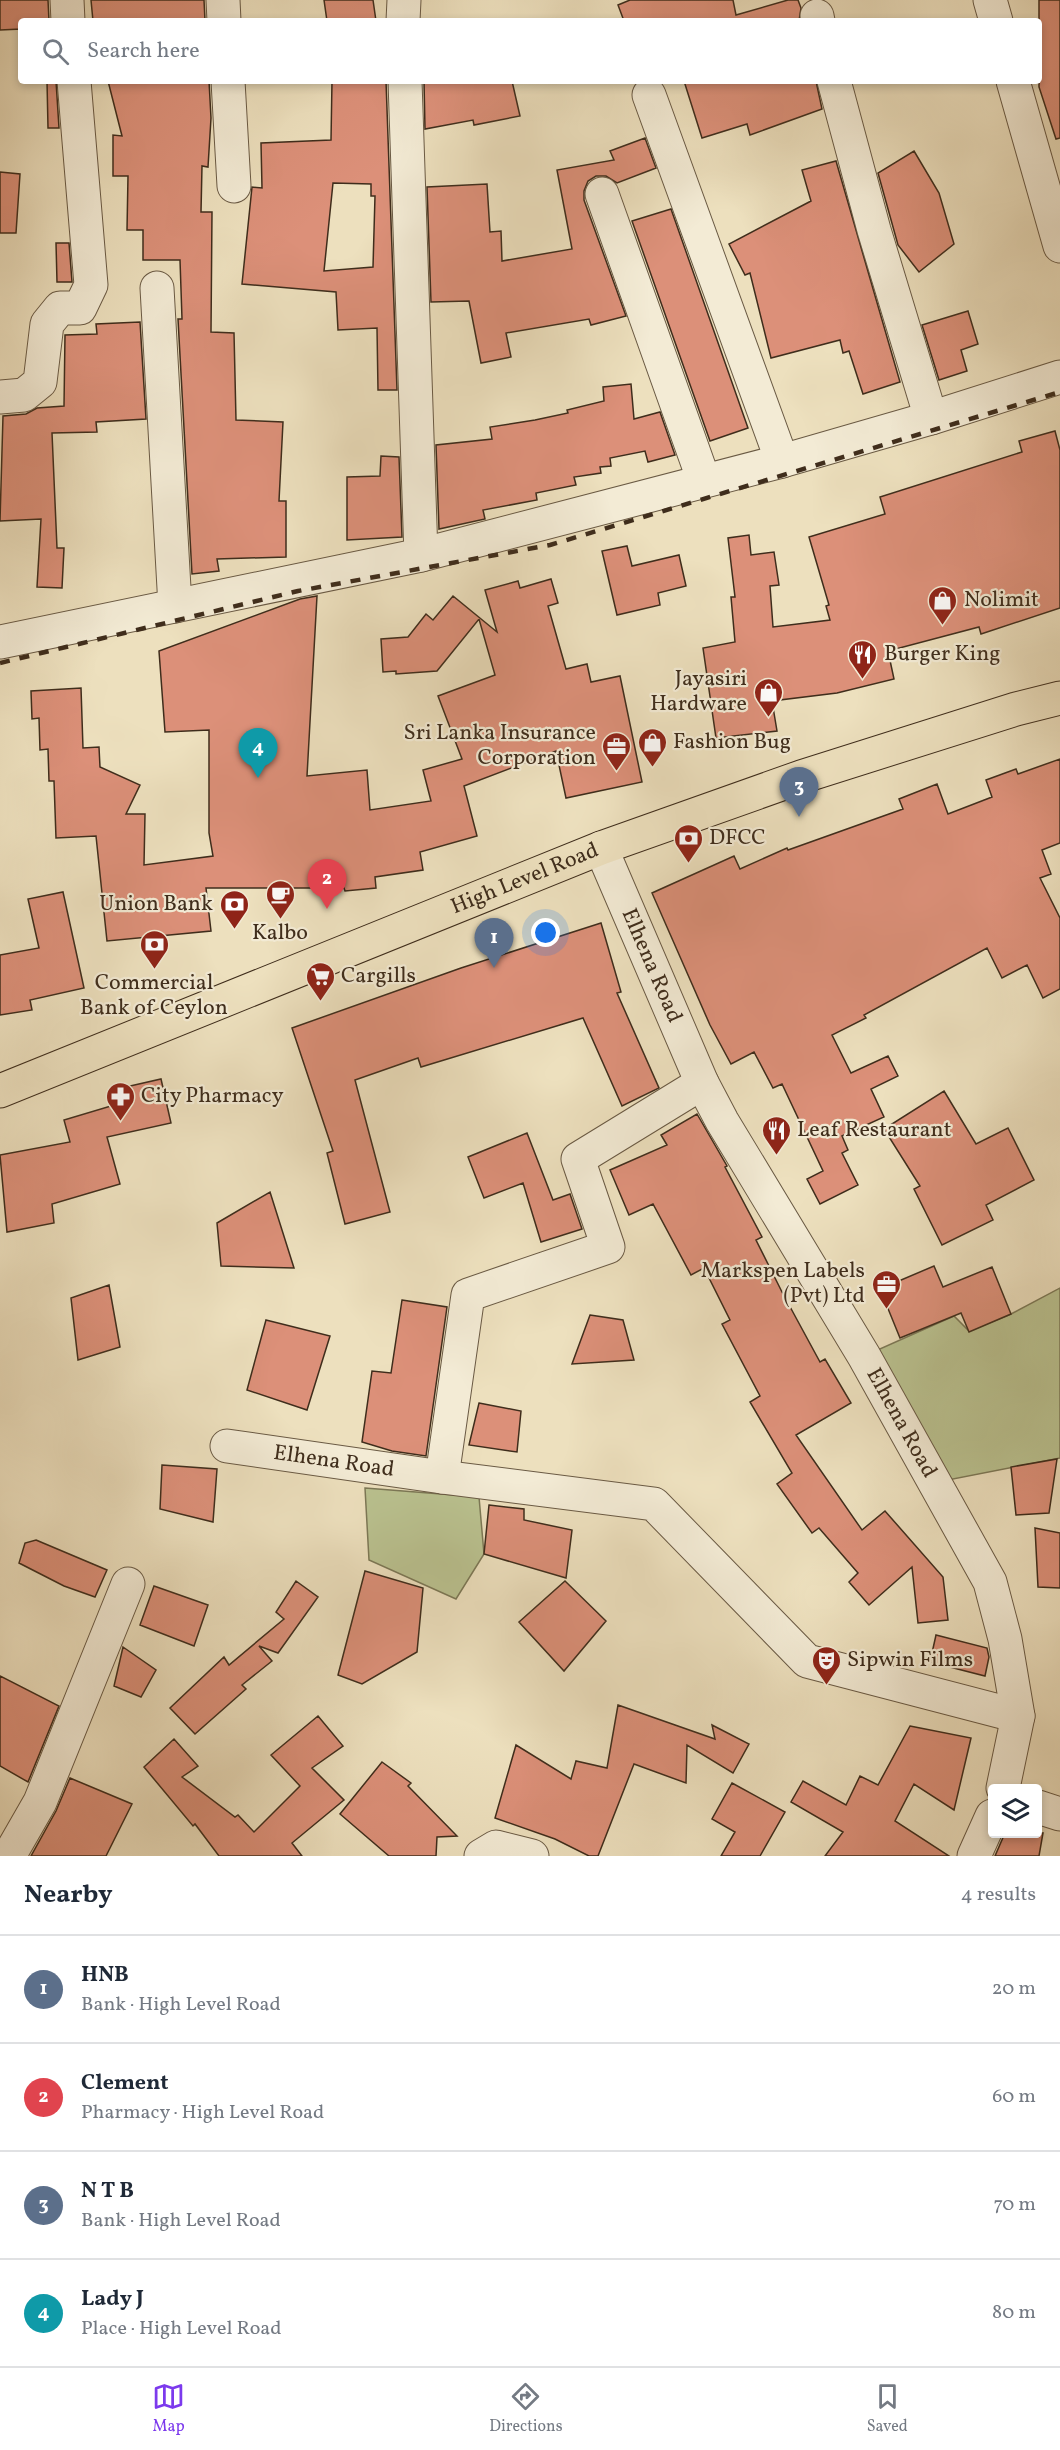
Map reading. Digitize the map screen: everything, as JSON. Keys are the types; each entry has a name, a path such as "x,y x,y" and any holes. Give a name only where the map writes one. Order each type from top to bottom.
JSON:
{"highway":[{"name":"High Level Road","path":"0,1091 601,848 801,777 1016,709 1060,698"}],"street":[{"path":"67,0 68,18"},
{"path":"223,0 224,18"},
{"path":"403,18 404,0"},
{"path":"990,0 995,18"},
{"path":"0,397 24,395 40,382 47,324 60,308 80,308 91,285 74,84"},
{"path":"228,84 234,186"},
{"path":"405,84 421,555"},
{"path":"835,84 874,230 931,418"},
{"path":"1014,84 1060,246"},
{"path":"649,95 782,461"},
{"path":"602,194 705,481"},
{"path":"157,288 175,606"},
{"path":"0,642 421,555 782,461 931,418 1060,377"},
{"name":"Elhena Road","path":"601,848 702,1083 722,1121 864,1356 990,1582 1005,1639 1018,1716 1004,1784"},
{"path":"441,1477 468,1295 608,1247 578,1159 702,1083"},
{"name":"Elhena Road","path":"227,1446 441,1477 654,1503 807,1661 1018,1716"},
{"path":"9,1856 40,1802 128,1584"},
{"path":"1042,1808 1060,1814"},
{"path":"974,1856 988,1827"},
{"path":"481,1856 496,1847 532,1856"}],"green space":[{"path":"1060,1288 1060,1458 948,1480 864,1356 954,1316 969,1331 1011,1314"},
{"path":"365,1488 479,1497 484,1554 456,1599 369,1560"}],"building":[{"path":"0,0 48,0 49,18 18,18 18,29 0,30"},
{"path":"91,0 204,0 205,18 93,18"},
{"path":"324,0 373,0 376,18 327,18"},
{"path":"630,0 733,0 736,15 788,0 798,0 801,8 799,18 623,18 618,5"},
{"path":"1039,0 1060,0 1060,138 1056,139 1039,87 1039,84 1042,84 1042,18 1039,18"},
{"path":"47,84 56,84 59,128 48,128"},
{"path":"109,84 209,84 211,118 208,167 202,166 201,212 212,212 211,332 234,333 236,420 283,422 279,501 286,501 286,557 217,559 219,571 192,574 178,319 182,319 180,260 143,260 143,230 127,230 128,176 113,176 113,135 122,136"},
{"path":"332,84 386,84 397,390 378,390 377,328 338,330 336,292 242,284 252,187 262,188 261,143 331,140","holes":["333,183 371,184 371,196 375,196 373,267 324,271"]},
{"path":"424,84 513,84 520,116 474,125 473,120 425,129"},
{"path":"685,84 817,84 822,109 750,135 747,124 702,138"},
{"path":"645,138 656,168 617,183 606,176 596,176 588,181 584,191 584,200 626,316 591,325 589,319 506,333 511,357 481,363 469,301 431,302 427,187 487,184 490,232 501,231 502,261 572,249 557,170 614,160 610,151"},
{"path":"914,151 939,193 954,244 919,272 898,245 878,173"},
{"path":"836,161 900,382 863,394 849,351 843,353 840,340 771,358 750,273 745,275 729,244 811,201 802,170"},
{"path":"0,172 20,174 16,233 0,233"},
{"path":"671,209 748,428 710,441 632,221"},
{"path":"56,243 69,243 72,282 57,282"},
{"path":"968,311 978,344 961,350 967,371 939,380 922,325"},
{"path":"140,322 146,419 96,422 97,432 52,433 57,548 64,548 62,588 37,587 41,519 0,521 3,416 26,414 37,408 64,406 65,335 97,334 96,324"},
{"path":"631,384 634,419 660,412 675,455 648,462 645,451 610,458 611,466 600,467 601,473 574,477 576,485 536,493 537,500 483,510 485,519 439,529 436,445 492,439 490,427 568,413 567,410 604,401 603,387"},
{"path":"1055,431 1060,450 1060,608 981,634 979,627 888,651 894,679 837,693 772,701 777,731 716,738 703,648 735,642 731,597 735,597 728,538 749,535 751,555 774,552 779,585 770,586 773,627 830,620 826,606 829,605 809,537 885,514 880,497 1022,452 1019,441"},
{"path":"381,456 399,457 402,537 347,540 347,477 380,476"},
{"path":"627,546 632,566 679,555 686,586 658,593 660,605 617,615 602,551"},
{"path":"551,579 558,603 548,606 566,669 587,664 591,682 620,676 642,782 566,798 556,751 464,786 477,836 420,852 423,870 375,877 376,888 345,891 344,888 206,888 211,931 107,941 96,836 56,838 54,781 49,781 48,749 40,750 39,718 32,719 31,691 81,688 83,748 99,747 100,767 140,785 126,814 145,814 144,865 213,856 209,833 209,730 165,732 159,651 300,599 317,596 307,776 367,770 370,810 431,801 423,770 462,759 438,696 495,675 479,619 437,671 396,674 396,671 383,672 381,639 408,637 426,614 433,620 453,596 497,632 485,590 518,581 520,588"},
{"path":"1060,759 1060,843 1042,850 1051,874 1040,878 1060,918 1060,989 1043,998 1027,965 1002,978 987,948 864,1015 866,1018 832,1035 851,1073 888,1056 898,1076 871,1089 884,1117 842,1136 848,1150 842,1153 858,1185 820,1204 807,1179 823,1171 782,1084 773,1088 754,1052 731,1064 710,1025 652,893 734,856 740,869 787,848 788,850 903,809 899,799 937,784 948,814 992,797 986,780 1016,769 1018,774"},
{"path":"63,892 84,988 30,1000 32,1010 0,1015 0,955 39,948 28,899"},
{"path":"601,923 621,992 617,993 659,1088 622,1106 583,1018 421,1067 418,1058 355,1080 390,1212 345,1224 327,1153 333,1151 292,1028 461,968"},
{"path":"161,1079 171,1123 107,1137 120,1184 52,1204 54,1223 7,1232 0,1155 70,1142 64,1120 111,1106 108,1091"},
{"path":"944,1091 976,1144 1008,1128 1034,1180 986,1205 993,1220 942,1245 914,1189 920,1186 884,1129"},
{"path":"697,1114 727,1166 725,1167 762,1237 756,1240 782,1292 820,1362 825,1359 851,1403 796,1435 862,1530 885,1511 943,1577 948,1620 918,1623 912,1567 869,1605 849,1582 858,1573 819,1528 812,1533 777,1484 792,1473 750,1402 760,1396 722,1324 730,1320 704,1268 691,1275 653,1204 629,1215 610,1170 667,1145 661,1135"},
{"path":"527,1133 553,1200 570,1194 582,1229 541,1242 523,1183 484,1198 468,1157"},
{"path":"270,1192 294,1268 221,1266 217,1223"},
{"path":"934,1266 943,1287 992,1267 1011,1314 969,1332 961,1313 900,1338 880,1289"},
{"path":"109,1285 120,1347 78,1360 71,1298"},
{"path":"402,1300 447,1307 426,1456 392,1451 362,1442 372,1371 391,1373"},
{"path":"590,1315 623,1320 634,1360 572,1364"},
{"path":"266,1320 330,1336 307,1410 247,1390"},
{"path":"479,1403 521,1411 517,1452 469,1445"},
{"path":"1057,1459 1049,1513 1016,1515 1011,1467"},
{"path":"162,1465 217,1469 213,1522 160,1509"},
{"path":"489,1505 524,1509 524,1520 572,1530 566,1578 484,1554"},
{"path":"1035,1528 1060,1533 1060,1588 1038,1587"},
{"path":"36,1540 107,1570 95,1597 64,1586 19,1563 25,1543"},
{"path":"365,1571 423,1588 417,1652 362,1684 338,1675"},
{"path":"296,1581 318,1597 278,1653 259,1646 272,1661 242,1685 246,1689 195,1734 170,1708 224,1657 229,1665 284,1619 276,1612"},
{"path":"565,1581 606,1621 564,1671 519,1622"},
{"path":"154,1586 208,1605 194,1646 140,1625"},
{"path":"936,1635 987,1648 989,1657 985,1676 930,1662"},
{"path":"123,1647 156,1670 141,1697 114,1686"},
{"path":"0,1676 59,1706 28,1782 0,1766"},
{"path":"618,1705 715,1739 712,1725 749,1744 733,1773 687,1745 686,1783 634,1764 598,1856 589,1856 555,1839 495,1818 516,1745 571,1779 576,1761 607,1768"},
{"path":"318,1716 343,1746 312,1768 344,1800 292,1843 302,1856 219,1856 195,1824 193,1826 144,1767 174,1739 198,1766 182,1777 235,1817 238,1815 254,1832 300,1786 271,1755"},
{"path":"910,1726 971,1738 954,1810 914,1784 895,1821 949,1856 825,1856 843,1832 791,1802 803,1781 846,1805 860,1776 878,1785"},
{"path":"382,1762 411,1783 408,1786 457,1836 437,1837 436,1856 389,1856 340,1814"},
{"path":"70,1778 132,1804 106,1856 31,1856 56,1811"},
{"path":"732,1783 785,1812 760,1856 721,1856 735,1832 712,1819"},
{"path":"1043,1833 1039,1856 995,1856 1003,1838 1042,1838"}],"railway":[{"path":"0,663 298,591 550,545 1060,392"}],"place":[{"name":"Nolimit","path":"943,626"},
{"name":"Burger King","path":"863,680"},
{"name":"Jayasiri Hardware","path":"768,718"},
{"name":"Fashion Bug","path":"652,768"},
{"name":"Sri Lanka Insurance Corporation","path":"617,772"},
{"name":"Lady J","path":"258,778"},
{"name":"N T B","path":"799,817"},
{"name":"DFCC","path":"688,864"},
{"name":"Clement","path":"327,909"},
{"name":"Kalbo","path":"280,920"},
{"name":"Union Bank","path":"234,930"},
{"name":"HNB","path":"494,968"},
{"name":"Commercial Bank of Ceylon","path":"154,970"},
{"name":"Cargills","path":"320,1002"},
{"name":"City Pharmacy","path":"120,1122"},
{"name":"Leaf Restaurant","path":"776,1156"},
{"name":"Markspen Labels (Pvt) Ltd","path":"886,1310"},
{"name":"Sipwin Films","path":"826,1686"}]}
